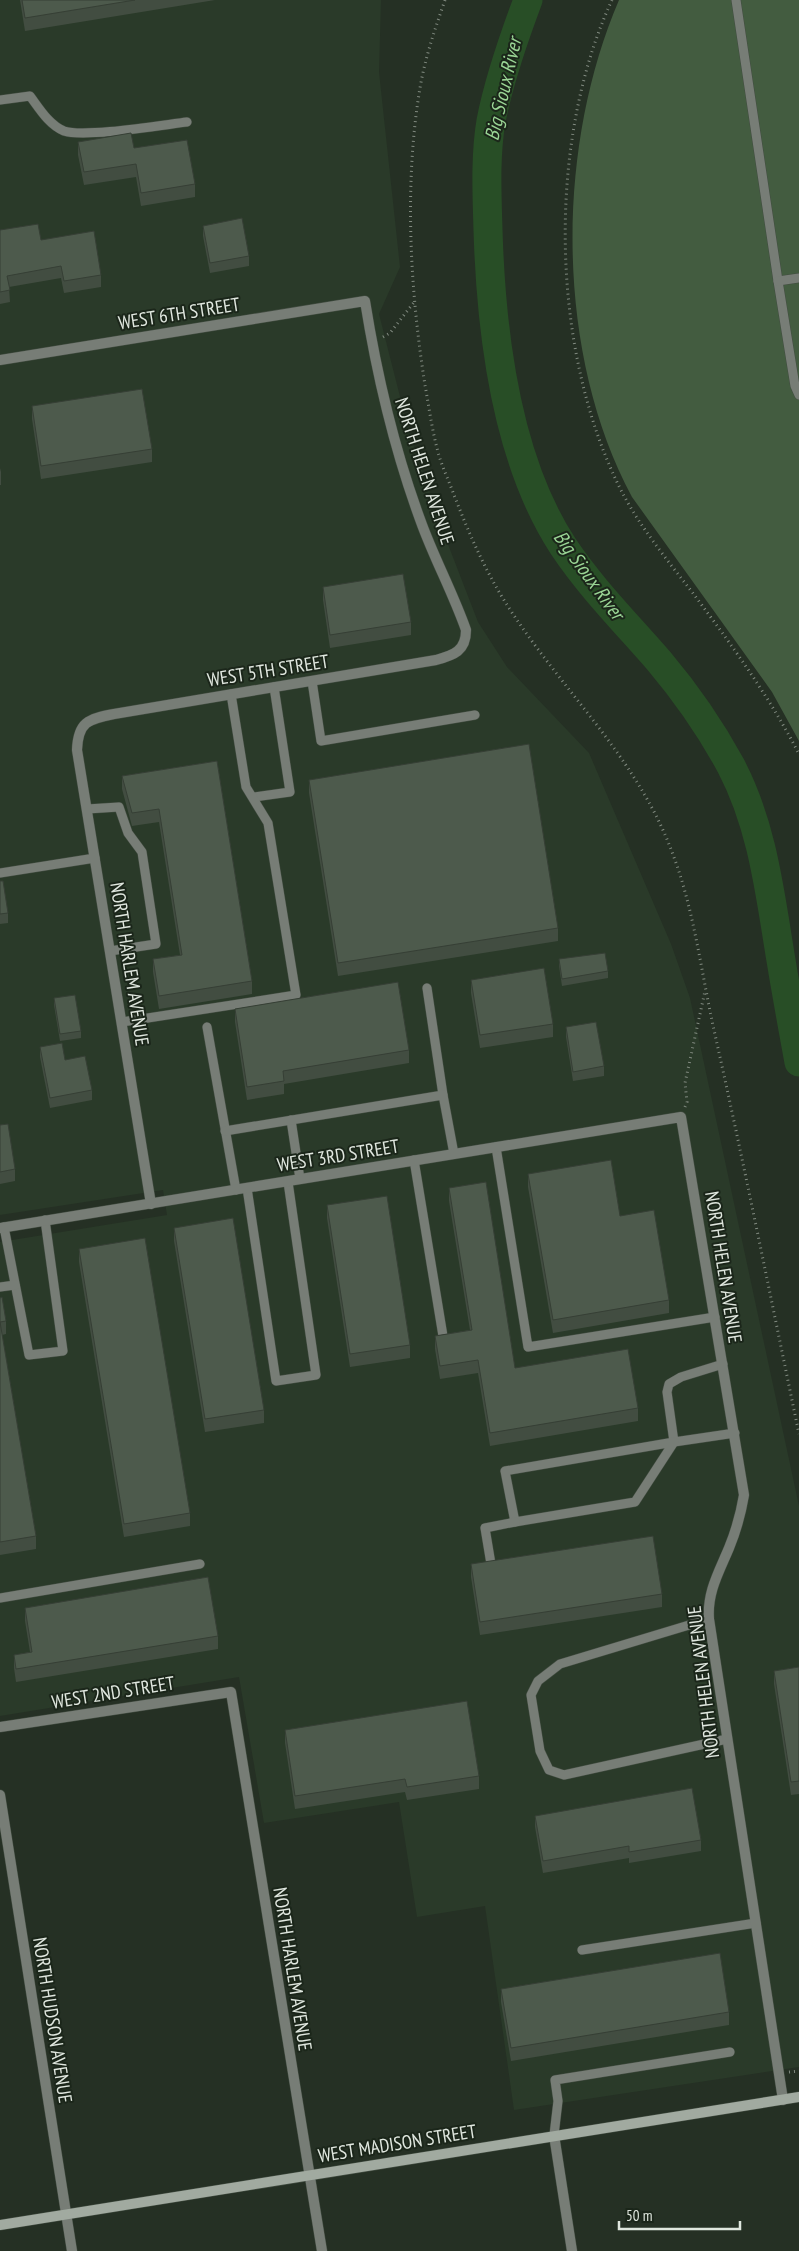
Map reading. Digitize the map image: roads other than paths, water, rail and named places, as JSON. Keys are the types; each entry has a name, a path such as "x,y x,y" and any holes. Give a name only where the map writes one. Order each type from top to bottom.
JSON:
{"main road":[{"name":"WEST MADISON STREET","path":"0,2225 799,2097"}],"street":[{"name":"NORTH HELEN AVENUE","path":"365,301 372,344 392,433 421,523 466,630 463,647"},
{"name":"WEST 6TH STREET","path":"0,360 365,301"},
{"name":"WEST 5TH STREET","path":"80,730 87,722 98,717 436,660 457,653 463,647"},
{"name":"NORTH HARLEM AVENUE","path":"80,730 77,750 151,1204"},
{"name":"NORTH HELEN AVENUE","path":"682,1117 744,1495 730,1547 714,1579 709,1598 709,1619 783,2100"},
{"name":"WEST 3RD STREET","path":"2,1227 682,1117"},
{"name":"NORTH HARLEM AVENUE","path":"231,1692 322,2251"},
{"name":"WEST 2ND STREET","path":"0,1727 231,1692"},
{"name":"NORTH HUDSON AVENUE","path":"0,1795 72,2251"},
{"path":"554,2135 572,2251"}],"lane":[{"path":"736,0 778,281 795,386 799,395"},
{"path":"0,100 30,96 46,118 65,131 91,132 186,122"},
{"path":"778,281 799,278"},
{"path":"312,680 322,741 475,715"},
{"path":"254,797 290,792 274,687"},
{"path":"122,1022 296,994 268,823 254,797 246,787 231,694"},
{"path":"87,809 119,807 128,833 142,852 156,944 110,951"},
{"path":"0,873 94,858"},
{"path":"427,988 454,1154"},
{"path":"207,1027 225,1131 242,1189 276,1381 316,1375 288,1182"},
{"path":"225,1131 444,1095"},
{"path":"290,1120 300,1179"},
{"path":"496,1147 528,1348 714,1317"},
{"path":"414,1160 443,1336"},
{"path":"2,1227 29,1355 63,1351 45,1220"},
{"path":"0,1288 15,1285"},
{"path":"491,1564 485,1528 635,1502 674,1442 666,1392 669,1384 681,1377 723,1364"},
{"path":"514,1522 505,1470 734,1433"},
{"path":"0,1598 200,1564"},
{"path":"709,1619 560,1664 538,1681 531,1696 540,1751 549,1770 564,1775 727,1739"},
{"path":"582,1950 756,1923"},
{"path":"554,2135 558,2101 555,2080 730,2052"}],"waterway":[{"name":"Big Sioux River","path":"528,0 498,90 491,121 487,162 488,230 493,311 505,394 515,435 528,474 544,512 563,546 597,591 679,686 707,725 731,766 741,788 757,832 772,901 799,1062"}]}
